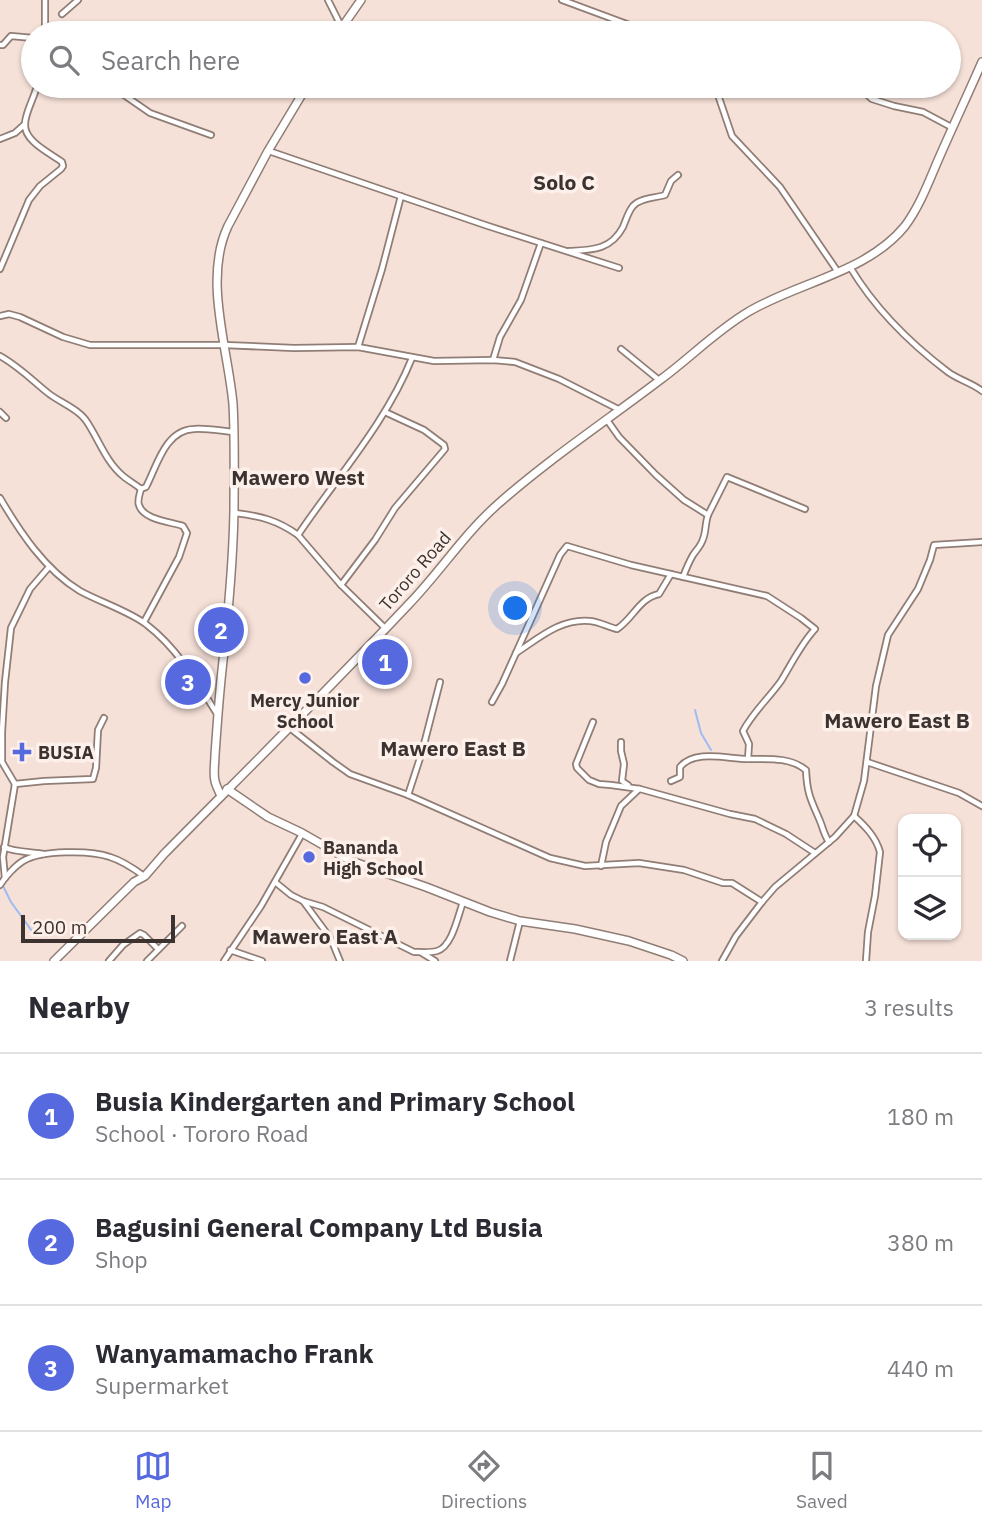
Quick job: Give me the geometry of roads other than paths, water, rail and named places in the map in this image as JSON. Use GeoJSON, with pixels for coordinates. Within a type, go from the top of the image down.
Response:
{"type":"FeatureCollection","features":[{"type":"Feature","properties":{"kind":"main road"},"geometry":{"type":"LineString","coordinates":[[346,21],[361,0]]}},
{"type":"Feature","properties":{"kind":"main road","name":"Tororo Road"},"geometry":{"type":"LineString","coordinates":[[54,961],[134,882],[145,876],[417,596],[464,538],[520,486],[660,381],[732,322],[792,289],[850,267],[878,250],[903,228],[913,213],[982,62]]}},
{"type":"Feature","properties":{"kind":"main road"},"geometry":{"type":"LineString","coordinates":[[221,796],[214,775],[217,714],[232,565],[234,432],[217,285],[219,250],[228,226],[268,150],[300,98]]}},
{"type":"Feature","properties":{"kind":"main road"},"geometry":{"type":"LineString","coordinates":[[228,789],[254,809],[351,861],[490,912],[520,921],[629,941],[683,961]]}},
{"type":"Feature","properties":{"kind":"street"},"geometry":{"type":"LineString","coordinates":[[45,0],[45,21]]}},
{"type":"Feature","properties":{"kind":"street"},"geometry":{"type":"LineString","coordinates":[[62,14],[78,0]]}},
{"type":"Feature","properties":{"kind":"street"},"geometry":{"type":"LineString","coordinates":[[328,0],[336,21]]}},
{"type":"Feature","properties":{"kind":"street"},"geometry":{"type":"LineString","coordinates":[[562,0],[618,21]]}},
{"type":"Feature","properties":{"kind":"street"},"geometry":{"type":"LineString","coordinates":[[0,45],[11,36],[21,37]]}},
{"type":"Feature","properties":{"kind":"street"},"geometry":{"type":"LineString","coordinates":[[0,139],[15,133],[24,124],[33,98]]}},
{"type":"Feature","properties":{"kind":"street"},"geometry":{"type":"LineString","coordinates":[[128,98],[150,113],[211,135]]}},
{"type":"Feature","properties":{"kind":"street"},"geometry":{"type":"LineString","coordinates":[[719,98],[732,136],[780,187],[838,272]]}},
{"type":"Feature","properties":{"kind":"street"},"geometry":{"type":"LineString","coordinates":[[871,98],[933,116],[953,128]]}},
{"type":"Feature","properties":{"kind":"street"},"geometry":{"type":"LineString","coordinates":[[24,124],[29,136]]}},
{"type":"Feature","properties":{"kind":"street"},"geometry":{"type":"LineString","coordinates":[[0,269],[29,200],[35,191],[63,166],[29,136],[15,133]]}},
{"type":"Feature","properties":{"kind":"street"},"geometry":{"type":"LineString","coordinates":[[268,150],[619,268]]}},
{"type":"Feature","properties":{"kind":"street"},"geometry":{"type":"LineString","coordinates":[[565,251],[597,249],[608,245],[622,230],[633,205],[665,195],[671,181],[678,175]]}},
{"type":"Feature","properties":{"kind":"street"},"geometry":{"type":"LineString","coordinates":[[358,347],[401,196]]}},
{"type":"Feature","properties":{"kind":"street"},"geometry":{"type":"LineString","coordinates":[[493,360],[500,337],[521,300],[541,243]]}},
{"type":"Feature","properties":{"kind":"street"},"geometry":{"type":"LineString","coordinates":[[850,267],[861,286],[902,331],[950,374],[982,391]]}},
{"type":"Feature","properties":{"kind":"street"},"geometry":{"type":"LineString","coordinates":[[0,316],[14,315],[63,337],[90,345],[358,347],[412,358],[493,360],[524,365],[621,410]]}},
{"type":"Feature","properties":{"kind":"street"},"geometry":{"type":"LineString","coordinates":[[621,349],[660,381]]}},
{"type":"Feature","properties":{"kind":"street"},"geometry":{"type":"LineString","coordinates":[[0,356],[86,420],[117,470],[141,489]]}},
{"type":"Feature","properties":{"kind":"street"},"geometry":{"type":"LineString","coordinates":[[298,535],[385,412],[412,358]]}},
{"type":"Feature","properties":{"kind":"street"},"geometry":{"type":"LineString","coordinates":[[0,412],[6,418]]}},
{"type":"Feature","properties":{"kind":"street"},"geometry":{"type":"LineString","coordinates":[[341,585],[395,508],[445,449],[444,445],[424,430],[385,412]]}},
{"type":"Feature","properties":{"kind":"street"},"geometry":{"type":"LineString","coordinates":[[607,420],[619,437],[656,475],[684,500],[708,515]]}},
{"type":"Feature","properties":{"kind":"street"},"geometry":{"type":"LineString","coordinates":[[141,489],[146,487],[160,454],[183,430],[234,432]]}},
{"type":"Feature","properties":{"kind":"street"},"geometry":{"type":"LineString","coordinates":[[683,577],[705,535],[708,515],[727,477],[805,509]]}},
{"type":"Feature","properties":{"kind":"street"},"geometry":{"type":"LineString","coordinates":[[141,489],[138,503],[140,508],[154,519],[183,526],[187,533],[144,622]]}},
{"type":"Feature","properties":{"kind":"street"},"geometry":{"type":"LineString","coordinates":[[0,498],[49,567],[60,577],[79,590],[144,622],[161,636],[194,677],[217,714]]}},
{"type":"Feature","properties":{"kind":"street"},"geometry":{"type":"LineString","coordinates":[[234,513],[262,517],[298,535],[341,585],[386,628]]}},
{"type":"Feature","properties":{"kind":"street"},"geometry":{"type":"LineString","coordinates":[[722,961],[732,943],[775,887],[829,842],[854,816],[861,797],[872,711],[888,635],[918,589],[934,545],[982,542]]}},
{"type":"Feature","properties":{"kind":"street"},"geometry":{"type":"LineString","coordinates":[[492,702],[560,555],[567,547],[631,565],[767,596],[815,629],[743,731],[749,744],[748,759]]}},
{"type":"Feature","properties":{"kind":"street"},"geometry":{"type":"LineString","coordinates":[[5,878],[4,847],[15,784],[2,762],[2,681],[13,622],[30,589],[49,567]]}},
{"type":"Feature","properties":{"kind":"street"},"geometry":{"type":"LineString","coordinates":[[515,653],[566,623],[591,621],[617,629],[634,614],[641,603],[650,596],[659,594],[671,574]]}},
{"type":"Feature","properties":{"kind":"street"},"geometry":{"type":"LineString","coordinates":[[408,795],[440,682]]}},
{"type":"Feature","properties":{"kind":"street"},"geometry":{"type":"LineString","coordinates":[[15,784],[44,780],[93,779],[98,730],[104,718]]}},
{"type":"Feature","properties":{"kind":"street"},"geometry":{"type":"LineString","coordinates":[[593,722],[576,764],[577,768],[589,780],[599,784],[640,789]]}},
{"type":"Feature","properties":{"kind":"street"},"geometry":{"type":"LineString","coordinates":[[290,727],[343,770],[408,795],[550,858],[585,866],[639,863],[684,870],[723,883],[732,883],[762,902]]}},
{"type":"Feature","properties":{"kind":"street"},"geometry":{"type":"LineString","coordinates":[[621,742],[624,764],[622,781],[640,789],[755,819],[786,834],[815,853]]}},
{"type":"Feature","properties":{"kind":"street"},"geometry":{"type":"LineString","coordinates":[[671,781],[680,777],[680,767],[687,759],[715,755],[733,759],[784,760],[801,766],[806,770],[812,805],[829,842]]}},
{"type":"Feature","properties":{"kind":"street"},"geometry":{"type":"LineString","coordinates":[[867,762],[959,793],[982,806]]}},
{"type":"Feature","properties":{"kind":"street"},"geometry":{"type":"LineString","coordinates":[[601,866],[606,842],[621,806],[640,789]]}},
{"type":"Feature","properties":{"kind":"street"},"geometry":{"type":"LineString","coordinates":[[854,816],[872,834],[880,848],[866,961]]}},
{"type":"Feature","properties":{"kind":"street"},"geometry":{"type":"LineString","coordinates":[[224,961],[243,935],[302,833]]}},
{"type":"Feature","properties":{"kind":"street"},"geometry":{"type":"LineString","coordinates":[[4,847],[10,851],[46,854]]}},
{"type":"Feature","properties":{"kind":"street"},"geometry":{"type":"LineString","coordinates":[[0,885],[23,861],[46,854],[67,852],[103,854],[127,864],[145,876]]}},
{"type":"Feature","properties":{"kind":"street"},"geometry":{"type":"LineString","coordinates":[[275,882],[291,895],[323,907],[414,952],[436,952],[447,946],[463,901]]}},
{"type":"Feature","properties":{"kind":"street"},"geometry":{"type":"LineString","coordinates":[[303,901],[331,939],[340,961]]}},
{"type":"Feature","properties":{"kind":"street"},"geometry":{"type":"LineString","coordinates":[[510,961],[520,921]]}},
{"type":"Feature","properties":{"kind":"street"},"geometry":{"type":"LineString","coordinates":[[147,961],[182,926]]}},
{"type":"Feature","properties":{"kind":"street"},"geometry":{"type":"LineString","coordinates":[[109,961],[123,945],[140,933],[158,949]]}},
{"type":"Feature","properties":{"kind":"street"},"geometry":{"type":"LineString","coordinates":[[230,950],[262,961]]}},
{"type":"Feature","properties":{"kind":"street"},"geometry":{"type":"LineString","coordinates":[[421,952],[435,961]]}},
{"type":"Feature","properties":{"kind":"waterway"},"geometry":{"type":"LineString","coordinates":[[695,710],[701,733],[711,750]]}},
{"type":"Feature","properties":{"kind":"waterway"},"geometry":{"type":"LineString","coordinates":[[3,886],[34,934]]}},
{"type":"Feature","properties":{"kind":"place","name":"Bagusini General Company Ltd Busia"},"geometry":{"type":"Point","coordinates":[221,630]}},
{"type":"Feature","properties":{"kind":"place","name":"Busia Kindergarten and Primary School"},"geometry":{"type":"Point","coordinates":[385,662]}},
{"type":"Feature","properties":{"kind":"place","name":"Mercy Junior School"},"geometry":{"type":"Point","coordinates":[305,678]}},
{"type":"Feature","properties":{"kind":"place","name":"Wanyamamacho Frank"},"geometry":{"type":"Point","coordinates":[188,682]}},
{"type":"Feature","properties":{"kind":"place","name":"BUSIA"},"geometry":{"type":"Point","coordinates":[22,752]}},
{"type":"Feature","properties":{"kind":"place","name":"Bananda High School"},"geometry":{"type":"Point","coordinates":[309,857]}},
{"type":"Feature","properties":{"kind":"district","name":"Solo C"},"geometry":{"type":"Point","coordinates":[564,182]}},
{"type":"Feature","properties":{"kind":"district","name":"Mawero West"},"geometry":{"type":"Point","coordinates":[298,477]}},
{"type":"Feature","properties":{"kind":"district","name":"Mawero East B"},"geometry":{"type":"Point","coordinates":[897,720]}},
{"type":"Feature","properties":{"kind":"district","name":"Mawero East B"},"geometry":{"type":"Point","coordinates":[453,748]}},
{"type":"Feature","properties":{"kind":"district","name":"Mawero East A"},"geometry":{"type":"Point","coordinates":[325,936]}}]}
